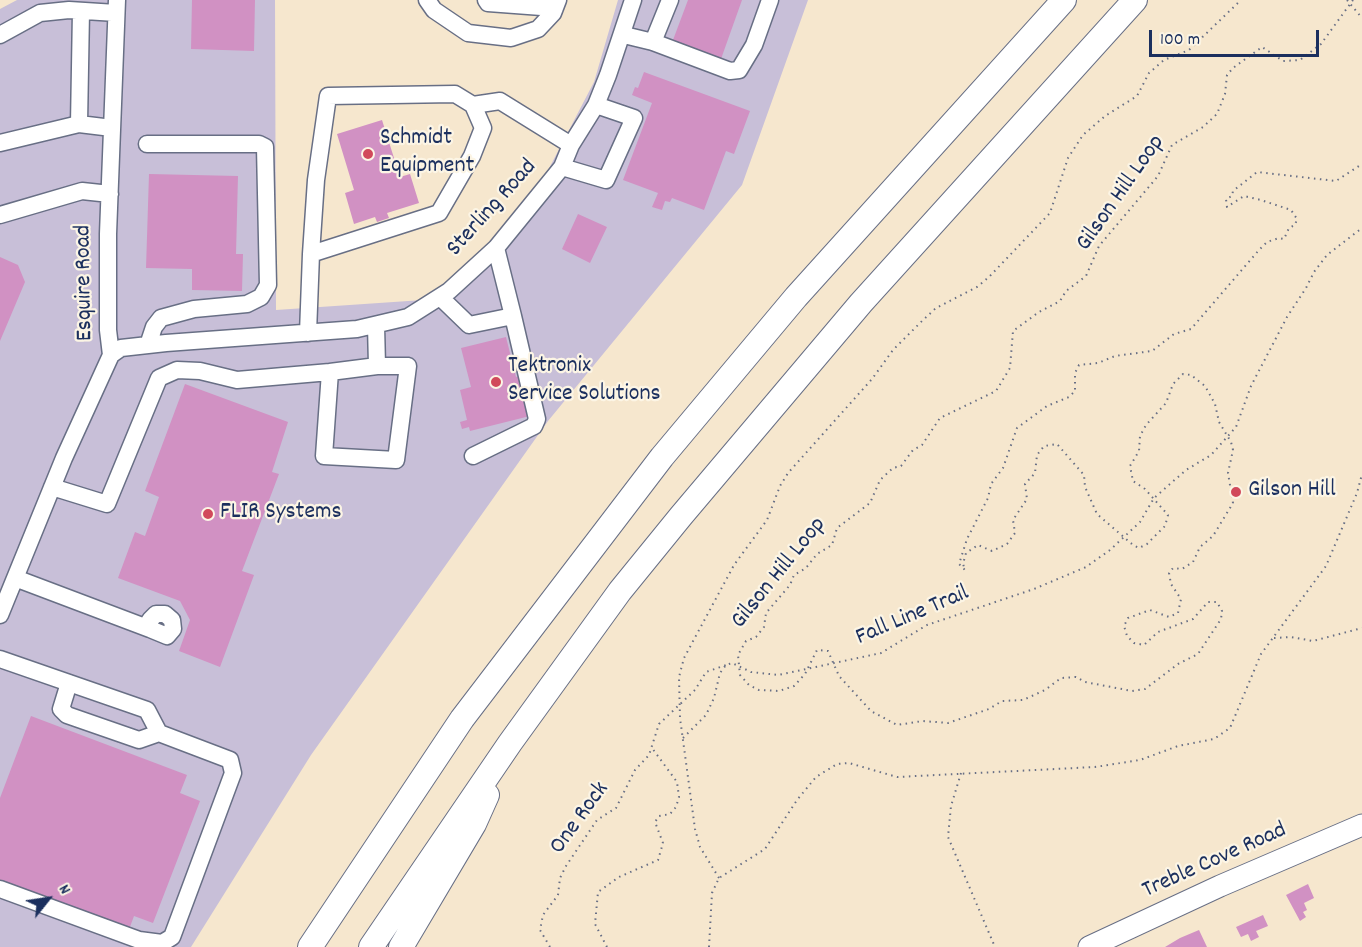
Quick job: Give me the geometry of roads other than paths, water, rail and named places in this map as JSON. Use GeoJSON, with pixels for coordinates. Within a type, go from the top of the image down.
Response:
{"type":"FeatureCollection","features":[{"type":"Feature","properties":{"kind":"highway"},"geometry":{"type":"LineString","coordinates":[[310,947],[462,719],[662,457],[796,297],[1064,0]]}},
{"type":"Feature","properties":{"kind":"highway"},"geometry":{"type":"LineString","coordinates":[[370,947],[510,742],[620,591],[760,419],[861,303],[1135,0]]}},
{"type":"Feature","properties":{"kind":"highway"},"geometry":{"type":"LineString","coordinates":[[401,947],[474,824],[510,742]]}},
{"type":"Feature","properties":{"kind":"main road","name":"Treble Cove Road"},"geometry":{"type":"LineString","coordinates":[[1089,947],[1220,886],[1362,825]]}},
{"type":"Feature","properties":{"kind":"street"},"geometry":{"type":"LineString","coordinates":[[426,0],[434,10],[454,26],[468,33],[491,37],[527,34],[545,23],[556,4],[488,3],[486,0]]}},
{"type":"Feature","properties":{"kind":"street","name":"Sterling Road"},"geometry":{"type":"LineString","coordinates":[[111,355],[121,348],[308,333],[376,325],[408,317],[440,297],[496,248],[562,167],[571,145],[596,105],[624,35],[633,0]]}},
{"type":"Feature","properties":{"kind":"street"},"geometry":{"type":"LineString","coordinates":[[653,42],[670,0]]}},
{"type":"Feature","properties":{"kind":"street"},"geometry":{"type":"LineString","coordinates":[[624,35],[653,42],[730,71],[739,70],[754,45],[770,0]]}},
{"type":"Feature","properties":{"kind":"street"},"geometry":{"type":"LineString","coordinates":[[0,35],[40,13],[117,7]]}},
{"type":"Feature","properties":{"kind":"street","name":"Esquire Road"},"geometry":{"type":"LineString","coordinates":[[0,615],[52,487],[111,355],[108,330],[110,194],[117,7]]}},
{"type":"Feature","properties":{"kind":"street"},"geometry":{"type":"LineString","coordinates":[[79,124],[81,10]]}},
{"type":"Feature","properties":{"kind":"street"},"geometry":{"type":"LineString","coordinates":[[308,333],[311,254],[316,180],[328,96],[455,93],[473,105],[483,128],[472,156],[439,213],[311,254]]}},
{"type":"Feature","properties":{"kind":"street"},"geometry":{"type":"LineString","coordinates":[[473,105],[500,101],[571,145]]}},
{"type":"Feature","properties":{"kind":"street"},"geometry":{"type":"LineString","coordinates":[[562,167],[606,180],[634,118],[596,105]]}},
{"type":"Feature","properties":{"kind":"street"},"geometry":{"type":"LineString","coordinates":[[0,143],[79,124],[112,128]]}},
{"type":"Feature","properties":{"kind":"street"},"geometry":{"type":"LineString","coordinates":[[147,144],[259,144],[265,147],[268,285],[261,297],[248,304],[194,309],[161,318],[154,327],[148,345]]}},
{"type":"Feature","properties":{"kind":"street"},"geometry":{"type":"LineString","coordinates":[[0,215],[82,191],[110,194]]}},
{"type":"Feature","properties":{"kind":"street"},"geometry":{"type":"LineString","coordinates":[[473,456],[534,426],[537,419],[496,248]]}},
{"type":"Feature","properties":{"kind":"street"},"geometry":{"type":"LineString","coordinates":[[440,297],[469,325],[513,316]]}},
{"type":"Feature","properties":{"kind":"street"},"geometry":{"type":"LineString","coordinates":[[376,325],[377,366]]}},
{"type":"Feature","properties":{"kind":"street"},"geometry":{"type":"LineString","coordinates":[[52,487],[106,504],[159,378],[177,370],[200,371],[237,380],[377,366],[408,366],[396,460],[324,456],[330,372]]}},
{"type":"Feature","properties":{"kind":"street"},"geometry":{"type":"LineString","coordinates":[[15,579],[150,630]]}},
{"type":"Feature","properties":{"kind":"street"},"geometry":{"type":"LineString","coordinates":[[0,659],[147,710],[159,733]]}},
{"type":"Feature","properties":{"kind":"street"},"geometry":{"type":"LineString","coordinates":[[0,889],[139,940],[162,943],[172,937],[233,773],[230,760],[159,733],[139,740],[67,715],[61,709],[69,683]]}},
{"type":"Feature","properties":{"kind":"place","name":"Schmidt Equipment"},"geometry":{"type":"Point","coordinates":[368,154]}},
{"type":"Feature","properties":{"kind":"place","name":"Tektronix Service Solutions"},"geometry":{"type":"Point","coordinates":[496,382]}},
{"type":"Feature","properties":{"kind":"place","name":"Gilson Hill"},"geometry":{"type":"Point","coordinates":[1236,492]}},
{"type":"Feature","properties":{"kind":"place","name":"FLIR Systems"},"geometry":{"type":"Point","coordinates":[208,514]}}]}
